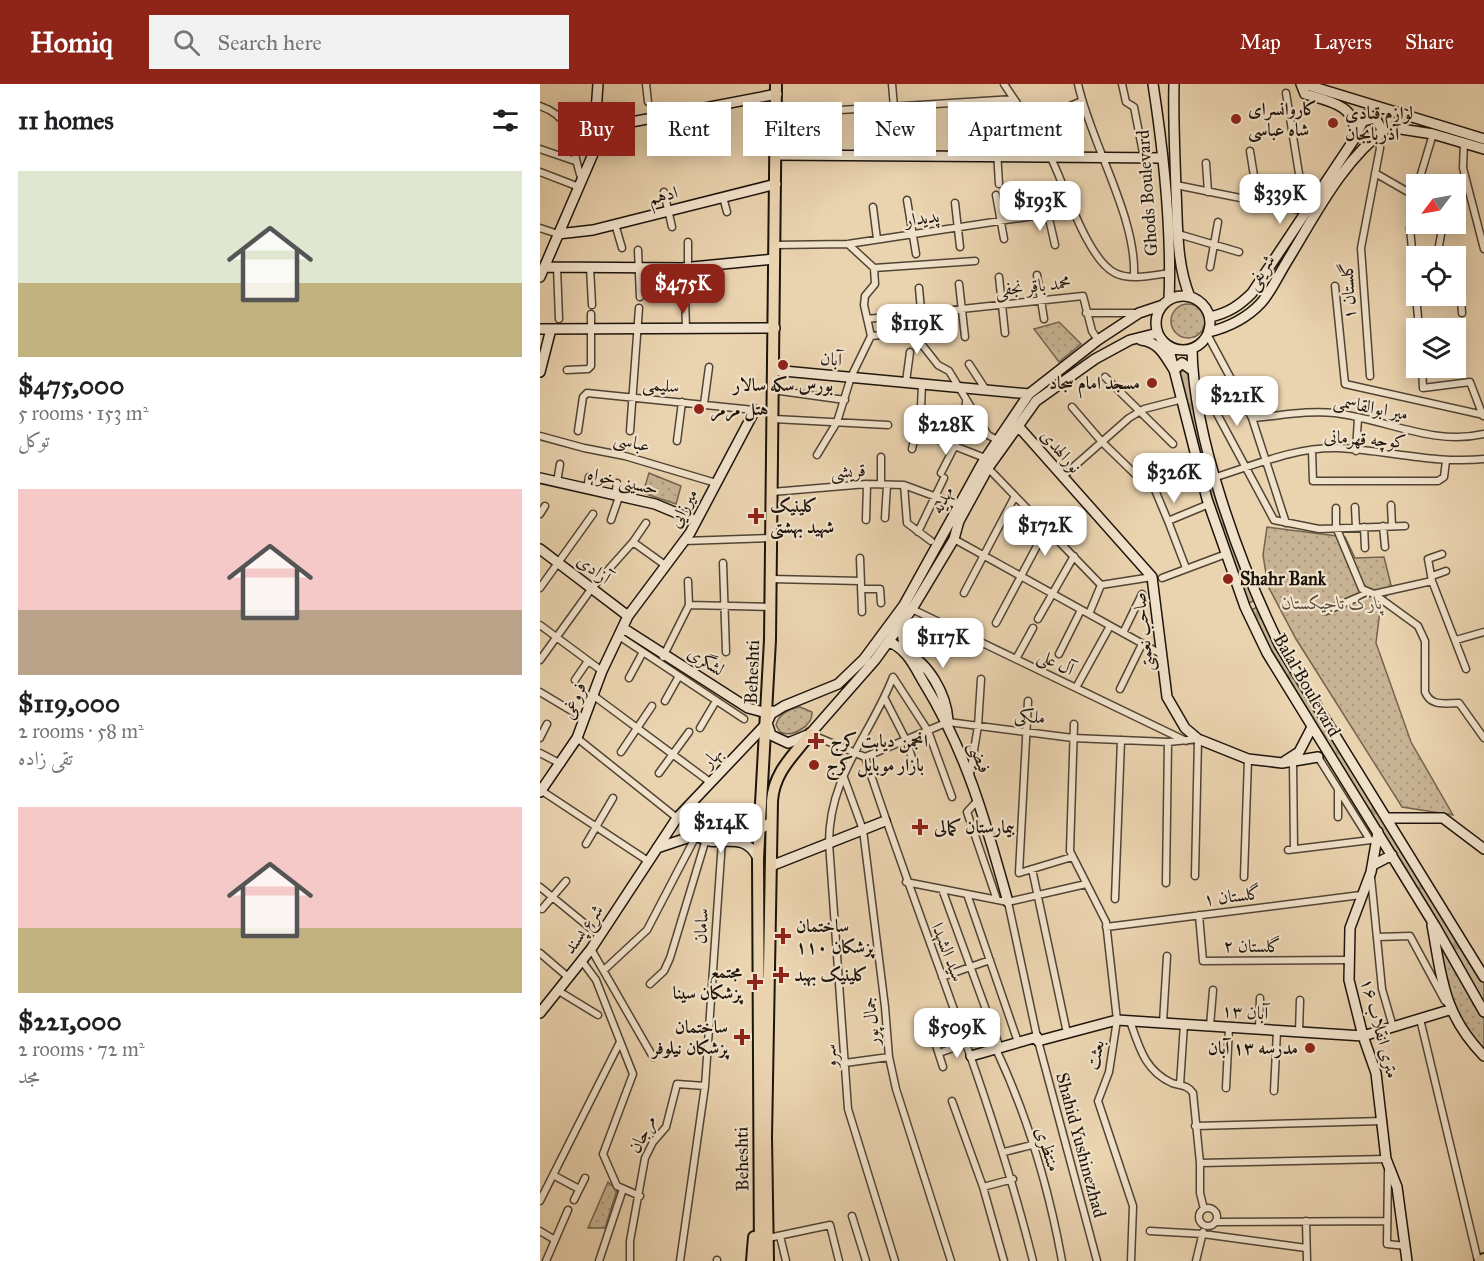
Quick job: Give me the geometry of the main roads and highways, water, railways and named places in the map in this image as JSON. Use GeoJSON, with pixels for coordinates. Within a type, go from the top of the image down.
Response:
{"type":"FeatureCollection","features":[{"type":"Feature","properties":{"kind":"main road"},"geometry":{"type":"LineString","coordinates":[[597,102],[598,84]]}},
{"type":"Feature","properties":{"kind":"main road","name":"Ghods Boulevard"},"geometry":{"type":"LineString","coordinates":[[1153,84],[1163,158],[1170,273],[1166,302]]}},
{"type":"Feature","properties":{"kind":"main road"},"geometry":{"type":"LineString","coordinates":[[1174,84],[1172,110],[1182,278],[1190,297],[1203,304],[1210,317],[1208,334],[1201,344],[1184,351],[1168,346],[1158,333],[1156,318],[1166,302],[1190,297]]}},
{"type":"Feature","properties":{"kind":"main road"},"geometry":{"type":"LineString","coordinates":[[1353,141],[1355,129],[1348,112],[1341,105],[1305,94],[1303,84],[1484,139]]}},
{"type":"Feature","properties":{"kind":"main road"},"geometry":{"type":"LineString","coordinates":[[635,120],[776,89]]}},
{"type":"Feature","properties":{"kind":"main road"},"geometry":{"type":"LineString","coordinates":[[1364,120],[1371,111],[1382,108]]}},
{"type":"Feature","properties":{"kind":"main road"},"geometry":{"type":"LineString","coordinates":[[1383,130],[1384,117],[1393,111]]}},
{"type":"Feature","properties":{"kind":"main road"},"geometry":{"type":"LineString","coordinates":[[1364,120],[1375,118],[1383,130]]}},
{"type":"Feature","properties":{"kind":"main road","name":"شریفی"},"geometry":{"type":"LineString","coordinates":[[1210,317],[1239,306],[1252,293],[1353,141],[1364,120]]}},
{"type":"Feature","properties":{"kind":"main road"},"geometry":{"type":"LineString","coordinates":[[1383,130],[1433,134],[1484,149]]}},
{"type":"Feature","properties":{"kind":"main road","name":"شریفی"},"geometry":{"type":"LineString","coordinates":[[1208,334],[1241,319],[1261,302],[1332,189],[1366,143],[1383,130]]}},
{"type":"Feature","properties":{"kind":"main road"},"geometry":{"type":"LineString","coordinates":[[842,155],[1163,158]]}},
{"type":"Feature","properties":{"kind":"main road"},"geometry":{"type":"LineString","coordinates":[[540,277],[592,156]]}},
{"type":"Feature","properties":{"kind":"main road","name":"Beheshti"},"geometry":{"type":"LineString","coordinates":[[768,1261],[763,1180],[758,858],[770,715],[777,156]]}},
{"type":"Feature","properties":{"kind":"main road","name":"ادهم"},"geometry":{"type":"LineString","coordinates":[[558,234],[615,224],[776,184]]}},
{"type":"Feature","properties":{"kind":"main road"},"geometry":{"type":"LineString","coordinates":[[545,267],[687,267],[774,259]]}},
{"type":"Feature","properties":{"kind":"main road"},"geometry":{"type":"LineString","coordinates":[[1149,308],[1165,293],[1170,273]]}},
{"type":"Feature","properties":{"kind":"main road","name":"مهدیه"},"geometry":{"type":"LineString","coordinates":[[810,734],[889,642],[912,609],[954,539],[959,521],[997,441],[1029,394],[1098,340],[1139,313],[1166,302]]}},
{"type":"Feature","properties":{"kind":"main road"},"geometry":{"type":"LineString","coordinates":[[1123,324],[1130,324],[1134,329],[1133,340],[1153,342],[1163,352],[1174,370],[1185,363],[1192,370]]}},
{"type":"Feature","properties":{"kind":"main road"},"geometry":{"type":"LineString","coordinates":[[540,329],[775,328]]}},
{"type":"Feature","properties":{"kind":"main road"},"geometry":{"type":"LineString","coordinates":[[540,372],[551,329]]}},
{"type":"Feature","properties":{"kind":"main road","name":"مهدیه"},"geometry":{"type":"LineString","coordinates":[[770,715],[835,686],[864,659],[904,605],[958,505],[986,463],[1036,401],[1095,359],[1133,340],[1158,333]]}},
{"type":"Feature","properties":{"kind":"main road","name":"Balal Boulevard"},"geometry":{"type":"LineString","coordinates":[[1168,346],[1179,400],[1209,504],[1245,607],[1267,652],[1375,837],[1392,855],[1484,1012]]}},
{"type":"Feature","properties":{"kind":"main road","name":"Balal Boulevard"},"geometry":{"type":"LineString","coordinates":[[1192,349],[1192,370],[1216,477],[1259,602],[1280,646],[1484,977]]}},
{"type":"Feature","properties":{"kind":"main road","name":"آبان"},"geometry":{"type":"LineString","coordinates":[[773,370],[1029,394]]}},
{"type":"Feature","properties":{"kind":"main road","name":"میرزایی"},"geometry":{"type":"LineString","coordinates":[[628,616],[684,541],[755,410]]}},
{"type":"Feature","properties":{"kind":"main road","name":"نورالهدی"},"geometry":{"type":"LineString","coordinates":[[1018,426],[1062,477],[1157,577]]}},
{"type":"Feature","properties":{"kind":"main road","name":"حسینی خواه"},"geometry":{"type":"LineString","coordinates":[[540,478],[655,504],[696,521]]}},
{"type":"Feature","properties":{"kind":"main road","name":"آزادی"},"geometry":{"type":"LineString","coordinates":[[540,549],[628,616]]}},
{"type":"Feature","properties":{"kind":"main road","name":"صاحب نعمتی"},"geometry":{"type":"LineString","coordinates":[[1157,577],[1161,654],[1167,697],[1185,728],[1201,740],[1248,759],[1282,763]]}},
{"type":"Feature","properties":{"kind":"main road","name":"فروغی"},"geometry":{"type":"LineString","coordinates":[[541,792],[577,738],[602,671],[628,616]]}},
{"type":"Feature","properties":{"kind":"main road"},"geometry":{"type":"LineString","coordinates":[[901,625],[905,652]]}},
{"type":"Feature","properties":{"kind":"main road","name":"لشگری"},"geometry":{"type":"LineString","coordinates":[[621,632],[662,659],[748,708],[770,715]]}},
{"type":"Feature","properties":{"kind":"main road"},"geometry":{"type":"LineString","coordinates":[[889,642],[905,652]]}},
{"type":"Feature","properties":{"kind":"main road","name":"فیضی"},"geometry":{"type":"LineString","coordinates":[[905,652],[919,661],[933,678],[945,703],[948,722],[978,800],[1008,902]]}},
{"type":"Feature","properties":{"kind":"main road"},"geometry":{"type":"LineString","coordinates":[[770,715],[771,735],[782,742],[796,741],[810,734]]}},
{"type":"Feature","properties":{"kind":"main road","name":"بهار"},"geometry":{"type":"LineString","coordinates":[[657,848],[679,817],[770,715]]}},
{"type":"Feature","properties":{"kind":"main road"},"geometry":{"type":"LineString","coordinates":[[1282,763],[1299,752],[1312,727]]}},
{"type":"Feature","properties":{"kind":"main road","name":"Beheshti"},"geometry":{"type":"LineString","coordinates":[[760,1261],[766,1137],[773,788],[776,777],[810,734]]}},
{"type":"Feature","properties":{"kind":"main road"},"geometry":{"type":"LineString","coordinates":[[1331,759],[1336,750],[1344,750]]}},
{"type":"Feature","properties":{"kind":"main road"},"geometry":{"type":"LineString","coordinates":[[1282,763],[1318,757]]}},
{"type":"Feature","properties":{"kind":"main road"},"geometry":{"type":"LineString","coordinates":[[679,817],[696,835],[706,839],[742,841],[751,846],[758,858]]}},
{"type":"Feature","properties":{"kind":"main road"},"geometry":{"type":"LineString","coordinates":[[1387,818],[1443,818],[1484,849]]}},
{"type":"Feature","properties":{"kind":"main road"},"geometry":{"type":"LineString","coordinates":[[771,866],[885,821]]}},
{"type":"Feature","properties":{"kind":"main road"},"geometry":{"type":"LineString","coordinates":[[742,841],[771,822]]}},
{"type":"Feature","properties":{"kind":"main road"},"geometry":{"type":"LineString","coordinates":[[657,848],[696,835]]}},
{"type":"Feature","properties":{"kind":"main road","name":"۱۶ متری انقلاب"},"geometry":{"type":"LineString","coordinates":[[1375,837],[1372,869],[1350,928],[1348,960],[1350,992],[1376,1073],[1388,1161],[1397,1187],[1407,1261]]}},
{"type":"Feature","properties":{"kind":"main road","name":"شرع پسند"},"geometry":{"type":"LineString","coordinates":[[540,1013],[591,949],[657,848]]}},
{"type":"Feature","properties":{"kind":"main road"},"geometry":{"type":"LineString","coordinates":[[1372,869],[1392,855]]}},
{"type":"Feature","properties":{"kind":"main road"},"geometry":{"type":"LineString","coordinates":[[1431,920],[1438,969],[1449,1010],[1483,1056]]}},
{"type":"Feature","properties":{"kind":"main road","name":"۱۳ آبان"},"geometry":{"type":"LineString","coordinates":[[971,1056],[1018,1042],[1067,1033],[1117,1020],[1363,1036],[1449,1010]]}},
{"type":"Feature","properties":{"kind":"main road"},"geometry":{"type":"LineString","coordinates":[[763,1180],[777,1237],[774,1261]]}},
{"type":"Feature","properties":{"kind":"main road"},"geometry":{"type":"LineString","coordinates":[[752,1261],[763,1180]]}},
{"type":"Feature","properties":{"kind":"place","name":"کاروانسرای شاه عباسی"},"geometry":{"type":"Point","coordinates":[1236,119]}},
{"type":"Feature","properties":{"kind":"place","name":"لوازم قنادی آذربایجان"},"geometry":{"type":"Point","coordinates":[1333,123]}},
{"type":"Feature","properties":{"kind":"place","name":"بورس سکه سالار"},"geometry":{"type":"Point","coordinates":[783,365]}},
{"type":"Feature","properties":{"kind":"place","name":"مسجد امام سجاد"},"geometry":{"type":"Point","coordinates":[1152,383]}},
{"type":"Feature","properties":{"kind":"place","name":"هتل مرمر"},"geometry":{"type":"Point","coordinates":[699,409]}},
{"type":"Feature","properties":{"kind":"place","name":"کلینیک شهید بهشتی"},"geometry":{"type":"Point","coordinates":[756,516]}},
{"type":"Feature","properties":{"kind":"place","name":"Shahr Bank"},"geometry":{"type":"Point","coordinates":[1228,579]}},
{"type":"Feature","properties":{"kind":"place","name":"انجمن دیابت کرج"},"geometry":{"type":"Point","coordinates":[816,741]}},
{"type":"Feature","properties":{"kind":"place","name":"بازار موبایل کرج"},"geometry":{"type":"Point","coordinates":[814,765]}},
{"type":"Feature","properties":{"kind":"place","name":"بیمارستان کمالی"},"geometry":{"type":"Point","coordinates":[920,827]}},
{"type":"Feature","properties":{"kind":"place","name":"ساختمان پزشکان ۱۱۰"},"geometry":{"type":"Point","coordinates":[783,936]}},
{"type":"Feature","properties":{"kind":"place","name":"کلینیک بهبد"},"geometry":{"type":"Point","coordinates":[781,975]}},
{"type":"Feature","properties":{"kind":"place","name":"مجتمع پزشکان سینا"},"geometry":{"type":"Point","coordinates":[755,982]}},
{"type":"Feature","properties":{"kind":"place","name":"ساختمان پزشکان نیلوفر"},"geometry":{"type":"Point","coordinates":[742,1037]}},
{"type":"Feature","properties":{"kind":"place","name":"مدرسه ۱۳ آبان"},"geometry":{"type":"Point","coordinates":[1310,1048]}},
{"type":"Feature","properties":{"kind":"park label","name":"پارک تاجیکستان"},"geometry":{"type":"Point","coordinates":[1332,603]}}]}
